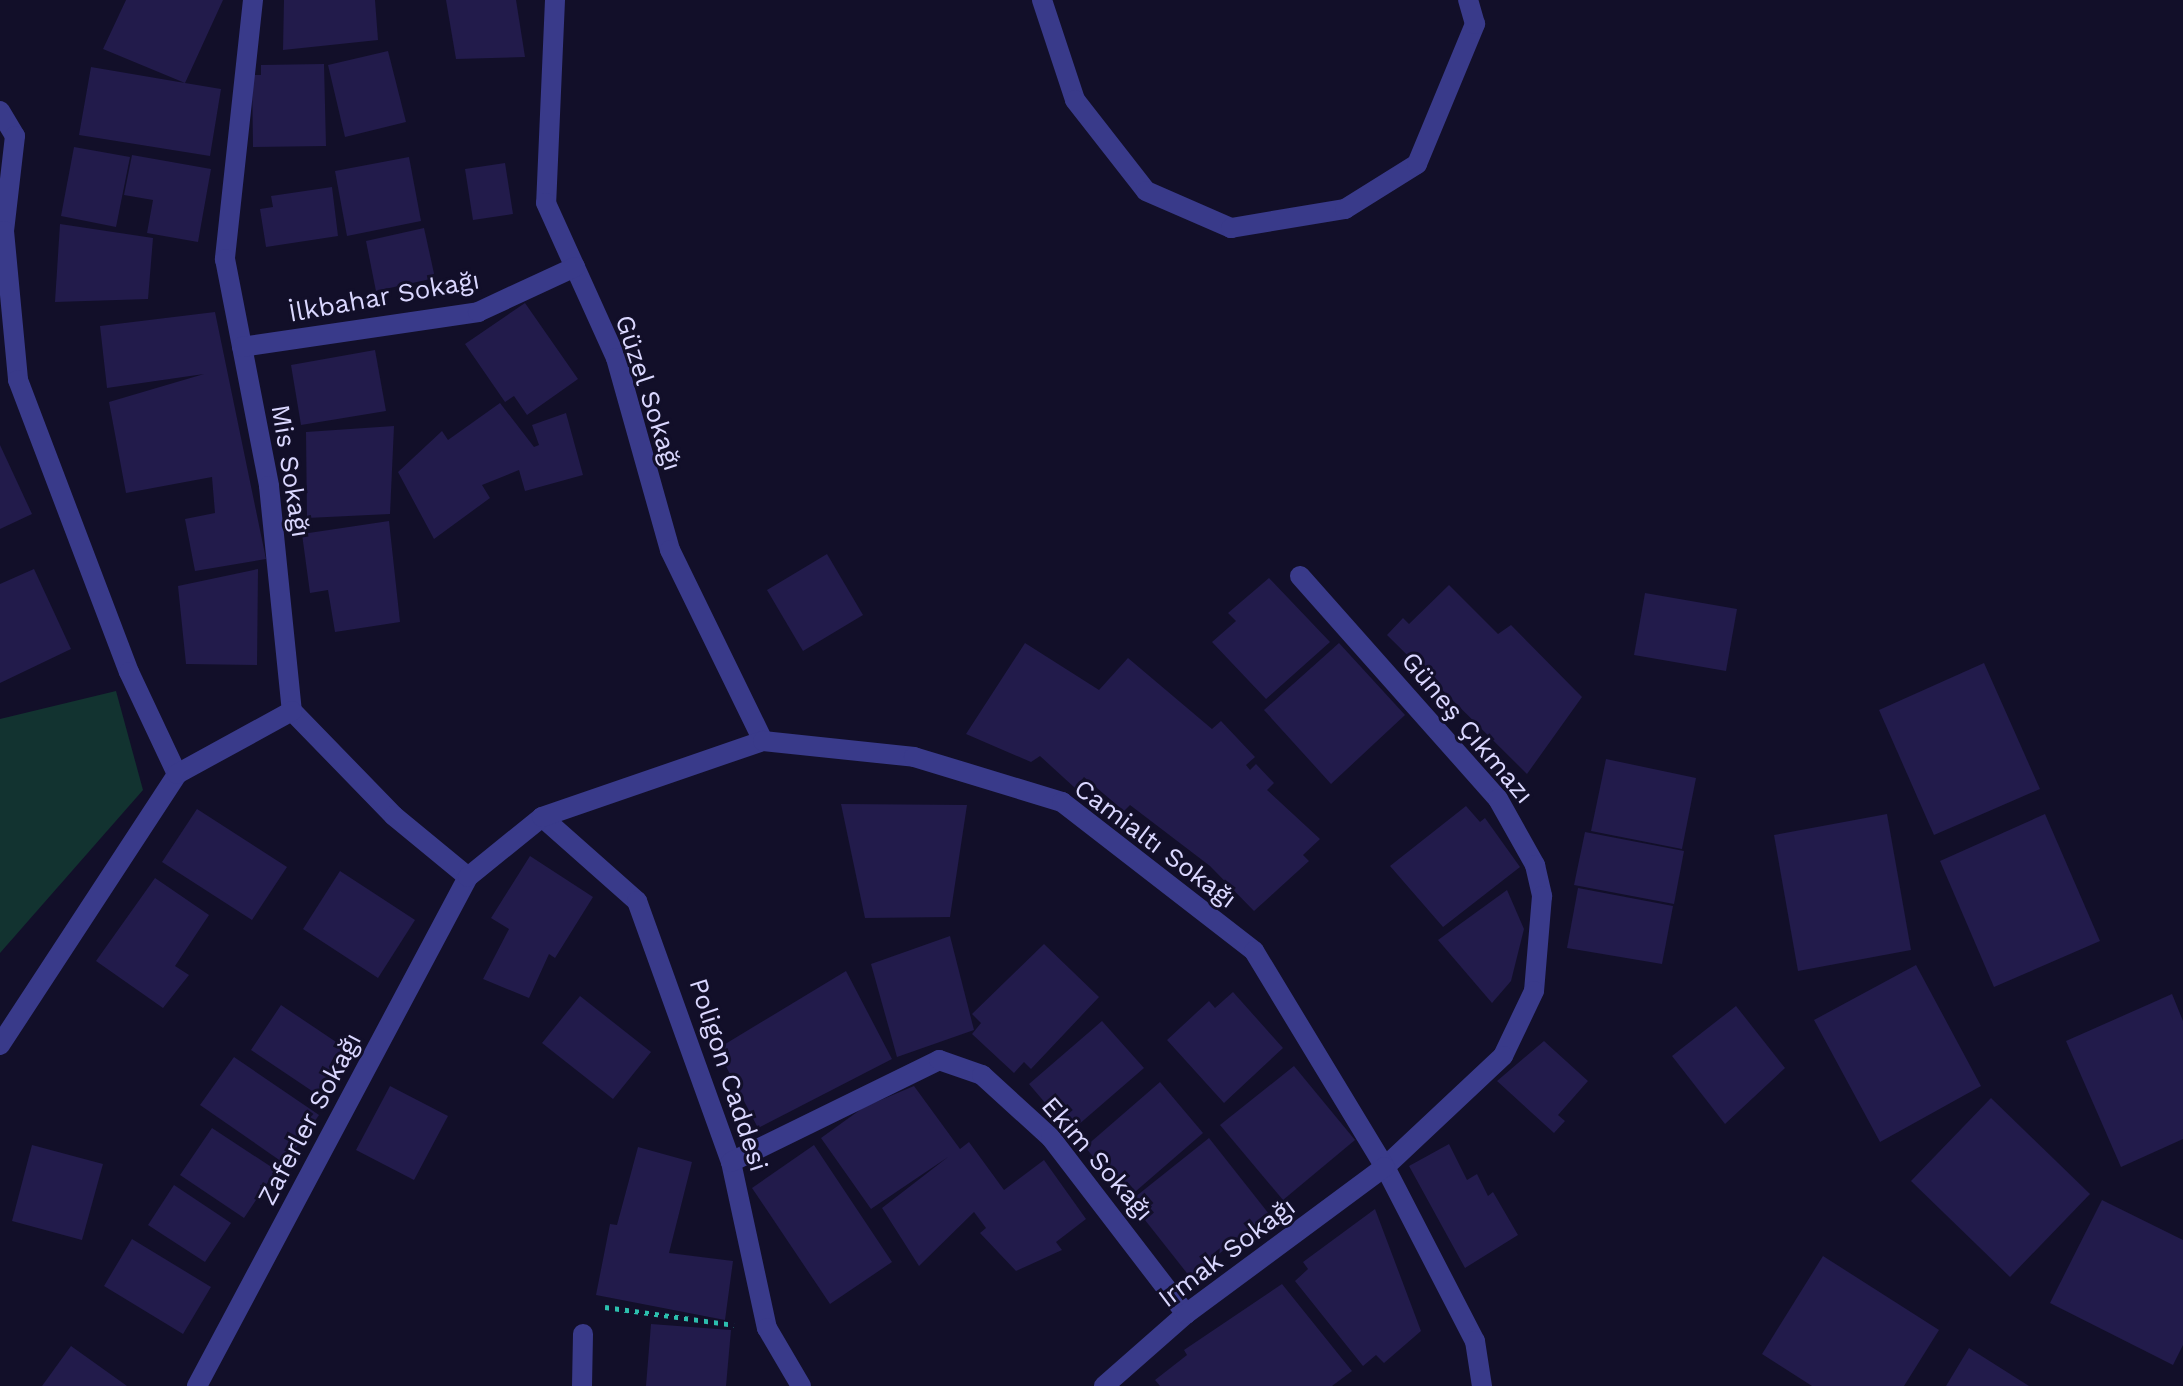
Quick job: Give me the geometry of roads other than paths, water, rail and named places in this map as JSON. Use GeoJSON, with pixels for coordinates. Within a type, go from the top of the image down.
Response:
{"type":"FeatureCollection","features":[{"type":"Feature","properties":{"kind":"street","name":"Mis Sokağı"},"geometry":{"type":"LineString","coordinates":[[253,0],[225,259],[269,486],[292,711]]}},
{"type":"Feature","properties":{"kind":"street","name":"Güzel Sokağı"},"geometry":{"type":"LineString","coordinates":[[555,0],[546,203],[616,358],[670,550],[763,741]]}},
{"type":"Feature","properties":{"kind":"street"},"geometry":{"type":"LineString","coordinates":[[1042,0],[1075,100],[1146,191],[1231,228],[1345,209],[1417,164],[1475,24],[1468,0]]}},
{"type":"Feature","properties":{"kind":"street"},"geometry":{"type":"LineString","coordinates":[[0,111],[15,136],[4,231],[9,381],[129,672],[177,774]]}},
{"type":"Feature","properties":{"kind":"street","name":"İlkbahar Sokağı"},"geometry":{"type":"LineString","coordinates":[[242,347],[478,312],[575,267]]}},
{"type":"Feature","properties":{"kind":"street","name":"Güneş Çıkmazı"},"geometry":{"type":"LineString","coordinates":[[1300,576],[1498,799],[1529,851],[1542,896],[1534,991],[1503,1056],[1385,1167]]}},
{"type":"Feature","properties":{"kind":"street"},"geometry":{"type":"LineString","coordinates":[[0,1045],[177,774],[292,711],[394,816],[468,877]]}},
{"type":"Feature","properties":{"kind":"street","name":"Camialtı Sokağı"},"geometry":{"type":"LineString","coordinates":[[468,877],[542,817],[763,741],[914,757],[1062,802],[1254,951],[1385,1167],[1475,1341],[1482,1386]]}},
{"type":"Feature","properties":{"kind":"street","name":"Poligon Caddesi"},"geometry":{"type":"LineString","coordinates":[[542,817],[637,901],[731,1162],[767,1328],[801,1386]]}},
{"type":"Feature","properties":{"kind":"street","name":"Zaferler Sokağı"},"geometry":{"type":"LineString","coordinates":[[197,1386],[468,877]]}},
{"type":"Feature","properties":{"kind":"street","name":"Ekim Sokağı"},"geometry":{"type":"LineString","coordinates":[[731,1162],[939,1060],[982,1075],[1051,1138],[1186,1314]]}},
{"type":"Feature","properties":{"kind":"street","name":"Irmak Sokağı"},"geometry":{"type":"LineString","coordinates":[[1104,1386],[1186,1314],[1385,1167]]}},
{"type":"Feature","properties":{"kind":"street"},"geometry":{"type":"LineString","coordinates":[[582,1386],[583,1334]]}}]}
